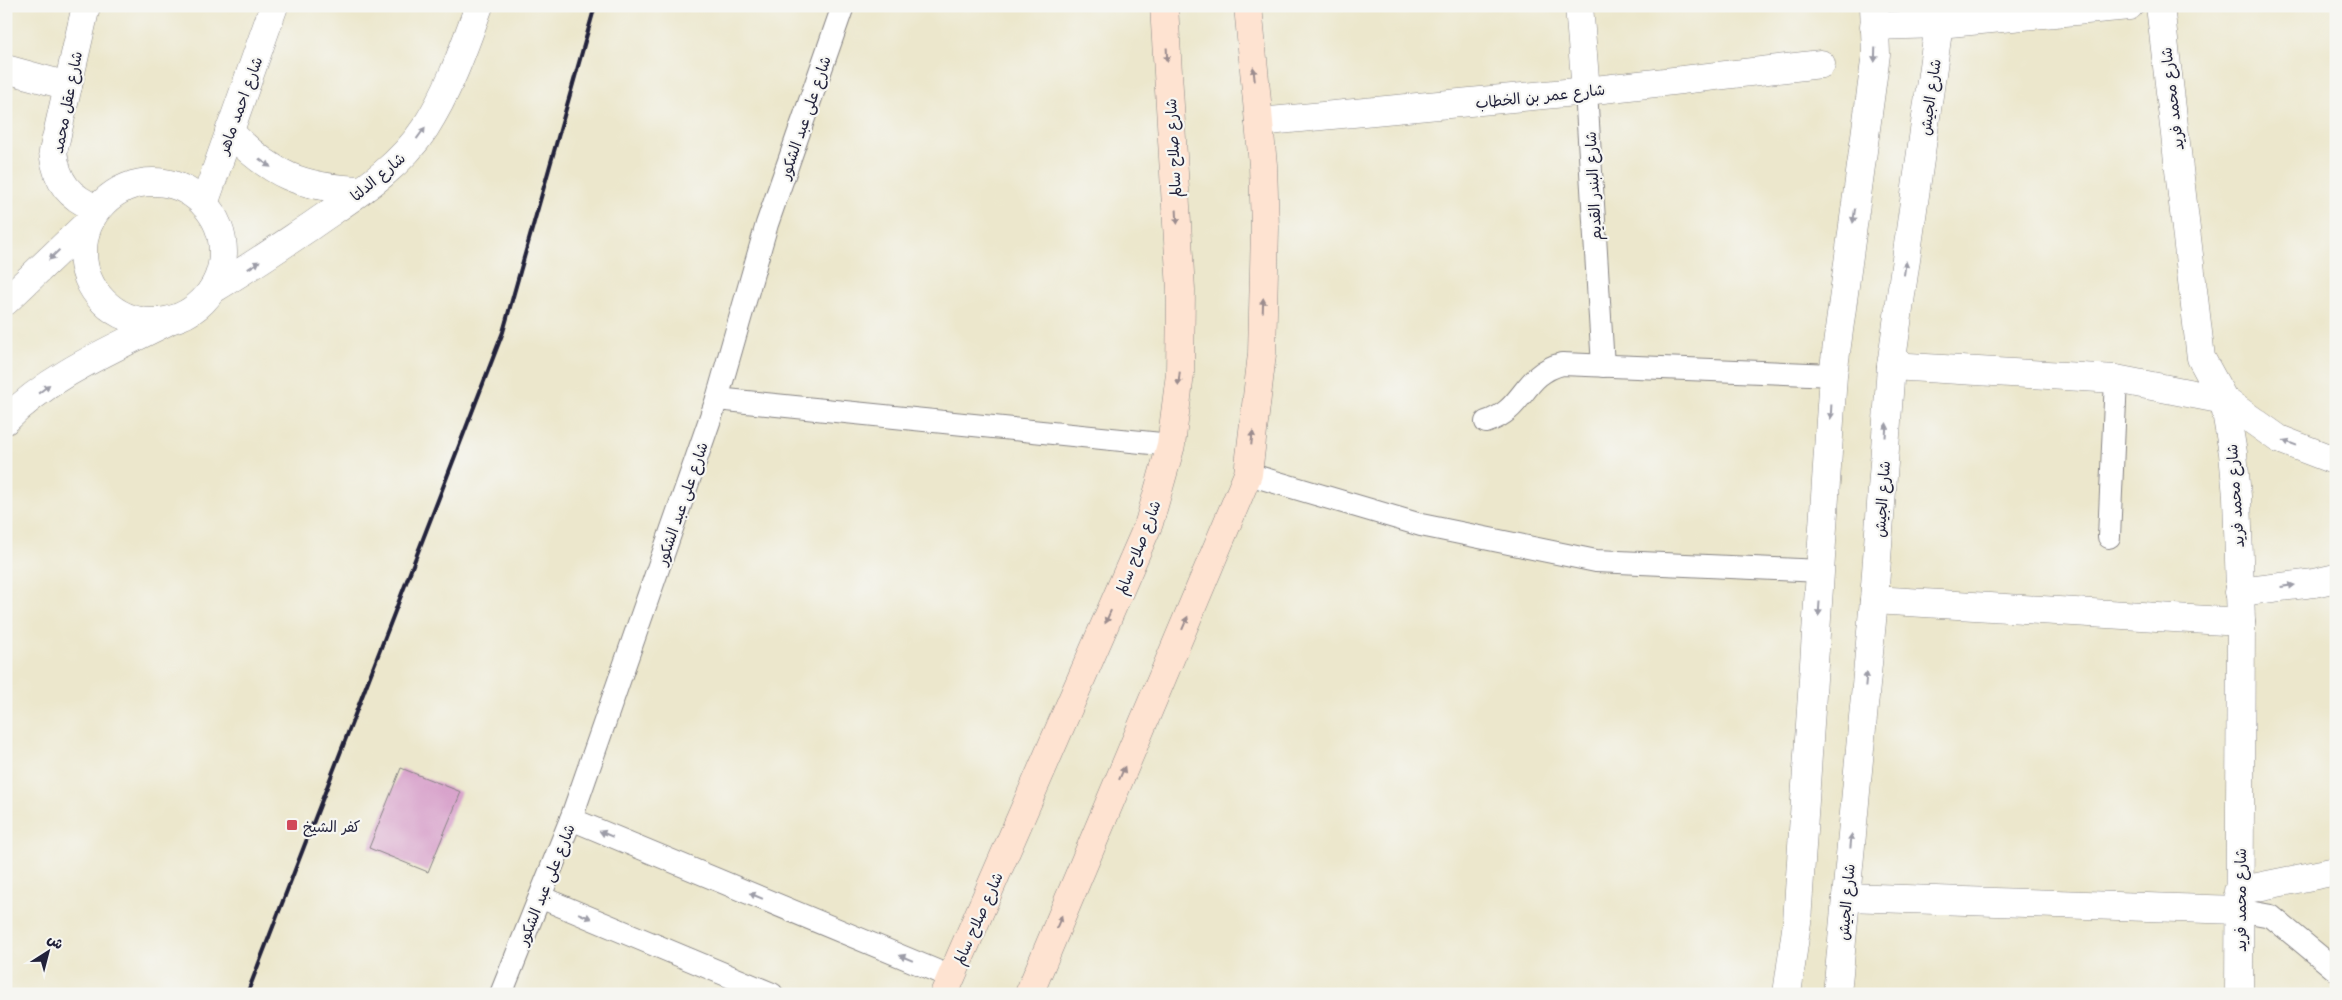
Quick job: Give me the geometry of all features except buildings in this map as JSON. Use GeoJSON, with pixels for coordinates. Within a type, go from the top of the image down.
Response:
{"type":"FeatureCollection","features":[{"type":"Feature","properties":{"kind":"main road","name":"شارع صلاح سالم"},"geometry":{"type":"LineString","coordinates":[[947,986],[1149,523],[1171,445],[1180,374],[1181,290],[1164,6]]}},
{"type":"Feature","properties":{"kind":"main road"},"geometry":{"type":"LineString","coordinates":[[1029,994],[1248,474],[1262,354],[1264,228],[1259,122],[1248,6]]}},
{"type":"Feature","properties":{"kind":"street","name":"شارع عقل محمد"},"geometry":{"type":"LineString","coordinates":[[86,6],[53,152],[56,168],[63,183],[72,195],[93,215]]}},
{"type":"Feature","properties":{"kind":"street","name":"شارع احمد ماهر"},"geometry":{"type":"LineString","coordinates":[[204,204],[274,6]]}},
{"type":"Feature","properties":{"kind":"street","name":"شارع الدلتا"},"geometry":{"type":"LineString","coordinates":[[212,290],[239,274],[362,190],[392,167],[425,128],[438,105],[480,6]]}},
{"type":"Feature","properties":{"kind":"street","name":"شارع البندر القديم"},"geometry":{"type":"LineString","coordinates":[[1579,6],[1586,91]]}},
{"type":"Feature","properties":{"kind":"street"},"geometry":{"type":"LineString","coordinates":[[1787,994],[1797,922],[1833,375],[1876,54],[1874,16],[1940,15],[2129,6]]}},
{"type":"Feature","properties":{"kind":"street","name":"شارع محمد فريد"},"geometry":{"type":"LineString","coordinates":[[2160,6],[2201,358],[2224,400],[2233,453],[2237,496],[2240,622],[2239,994]]}},
{"type":"Feature","properties":{"kind":"street","name":"شارع الجيش"},"geometry":{"type":"LineString","coordinates":[[1837,994],[1874,600],[1890,366],[1940,15]]}},
{"type":"Feature","properties":{"kind":"street","name":"شارع عمر بن الخطاب"},"geometry":{"type":"LineString","coordinates":[[1259,122],[1586,91],[1821,64]]}},
{"type":"Feature","properties":{"kind":"street"},"geometry":{"type":"LineString","coordinates":[[6,68],[68,86]]}},
{"type":"Feature","properties":{"kind":"street"},"geometry":{"type":"LineString","coordinates":[[229,131],[250,153],[275,170],[302,183],[332,189],[362,190]]}},
{"type":"Feature","properties":{"kind":"street"},"geometry":{"type":"LineString","coordinates":[[6,301],[111,195],[129,186],[149,182],[169,183],[188,191],[204,204],[215,218],[222,236],[223,255],[220,273],[212,290],[202,302],[190,312],[93,359],[53,382],[6,420]]}},
{"type":"Feature","properties":{"kind":"street"},"geometry":{"type":"LineString","coordinates":[[93,215],[84,241],[84,261],[90,281],[101,298],[116,311],[135,319],[155,322],[175,318]]}},
{"type":"Feature","properties":{"kind":"street"},"geometry":{"type":"LineString","coordinates":[[1890,366],[2116,379],[2224,400],[2279,439],[2336,461]]}},
{"type":"Feature","properties":{"kind":"street"},"geometry":{"type":"LineString","coordinates":[[2239,592],[2314,583],[2336,578]]}},
{"type":"Feature","properties":{"kind":"street"},"geometry":{"type":"LineString","coordinates":[[1874,600],[2240,622]]}},
{"type":"Feature","properties":{"kind":"street"},"geometry":{"type":"LineString","coordinates":[[1846,897],[2238,901],[2336,871]]}},
{"type":"Feature","properties":{"kind":"lane","name":"شارع على عبد الشكور"},"geometry":{"type":"LineString","coordinates":[[501,994],[571,819],[717,399],[767,224],[843,6]]}},
{"type":"Feature","properties":{"kind":"lane","name":"شارع البندر القديم"},"geometry":{"type":"LineString","coordinates":[[1586,91],[1603,366]]}},
{"type":"Feature","properties":{"kind":"lane"},"geometry":{"type":"LineString","coordinates":[[1486,422],[1498,418],[1513,407],[1536,376],[1545,370],[1562,364],[1833,375]]}},
{"type":"Feature","properties":{"kind":"lane"},"geometry":{"type":"LineString","coordinates":[[2109,537],[2116,379]]}},
{"type":"Feature","properties":{"kind":"lane"},"geometry":{"type":"LineString","coordinates":[[717,399],[1171,445]]}},
{"type":"Feature","properties":{"kind":"lane"},"geometry":{"type":"LineString","coordinates":[[1248,474],[1421,525],[1596,561],[1821,571]]}},
{"type":"Feature","properties":{"kind":"lane"},"geometry":{"type":"LineString","coordinates":[[571,819],[947,986]]}},
{"type":"Feature","properties":{"kind":"lane"},"geometry":{"type":"LineString","coordinates":[[540,897],[772,994]]}},
{"type":"Feature","properties":{"kind":"lane"},"geometry":{"type":"LineString","coordinates":[[2238,901],[2271,916],[2336,970]]}},
{"type":"Feature","properties":{"kind":"railway"},"geometry":{"type":"LineString","coordinates":[[247,994],[503,332],[595,6]]}},
{"type":"Feature","properties":{"kind":"place","name":"كفر الشيخ"},"geometry":{"type":"Point","coordinates":[292,825]}}]}
